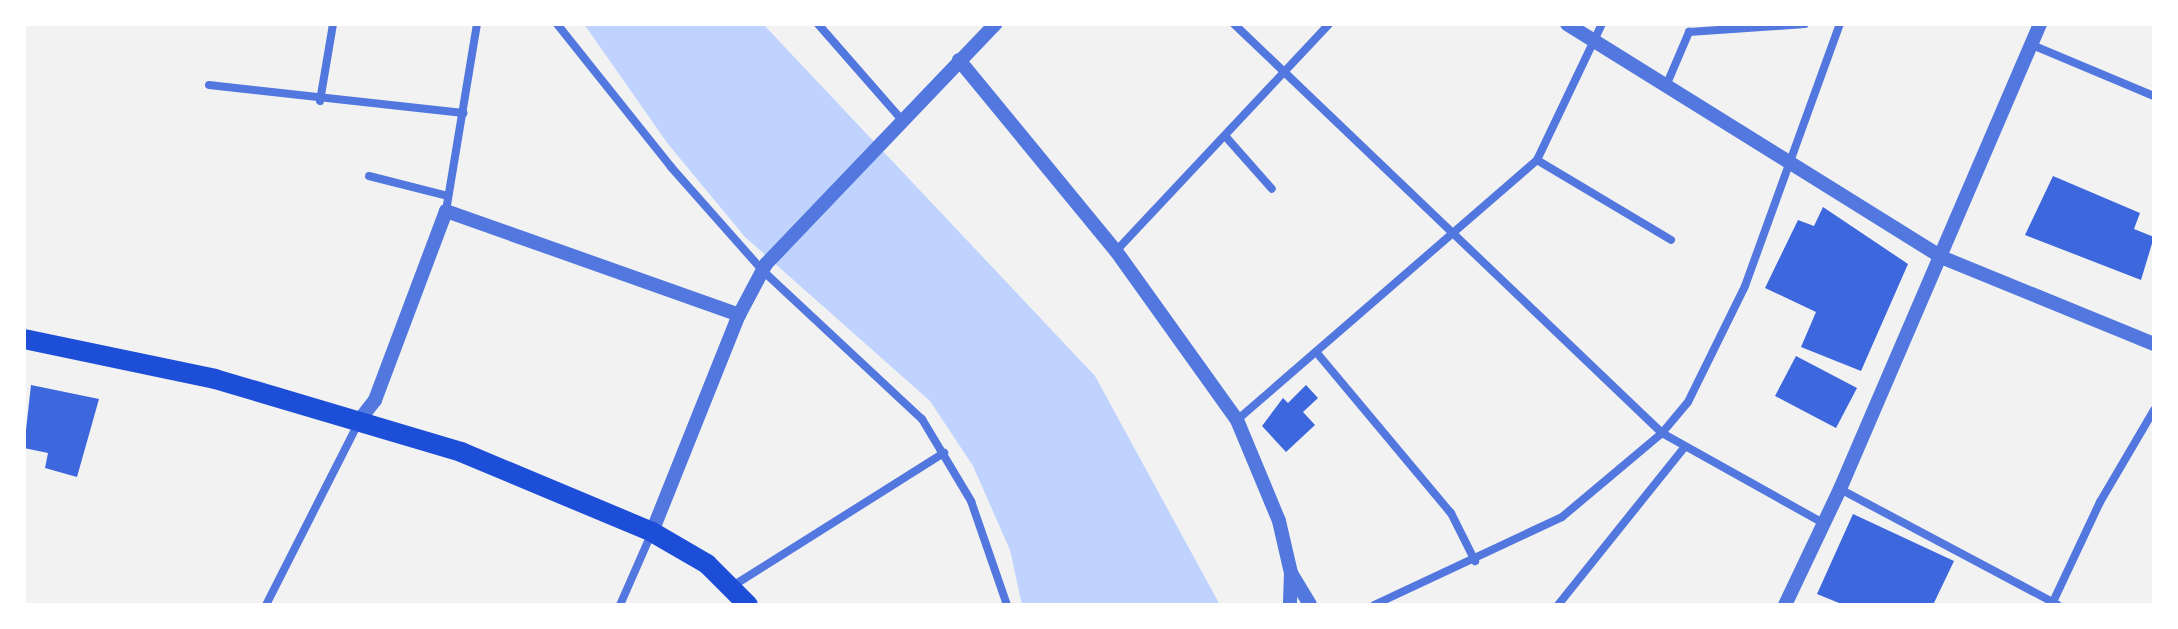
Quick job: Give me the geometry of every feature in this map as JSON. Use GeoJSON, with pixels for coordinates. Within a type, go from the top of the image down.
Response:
{"type":"FeatureCollection","features":[{"type":"Feature","properties":{"kind":"highway"},"geometry":{"type":"LineString","coordinates":[[24,339],[215,379],[361,418],[501,467],[652,532],[707,564],[748,605]]}},
{"type":"Feature","properties":{"kind":"street"},"geometry":{"type":"LineString","coordinates":[[320,101],[333,24]]}},
{"type":"Feature","properties":{"kind":"street"},"geometry":{"type":"LineString","coordinates":[[266,605],[361,418],[375,400],[447,203],[477,24]]}},
{"type":"Feature","properties":{"kind":"street"},"geometry":{"type":"LineString","coordinates":[[557,24],[671,167],[764,267],[901,394],[944,453],[985,532],[1007,605]]}},
{"type":"Feature","properties":{"kind":"street"},"geometry":{"type":"LineString","coordinates":[[818,24],[898,124]]}},
{"type":"Feature","properties":{"kind":"street"},"geometry":{"type":"LineString","coordinates":[[620,605],[739,315],[764,267],[995,24]]}},
{"type":"Feature","properties":{"kind":"street"},"geometry":{"type":"LineString","coordinates":[[1234,24],[1453,237],[1662,433],[1823,523]]}},
{"type":"Feature","properties":{"kind":"street"},"geometry":{"type":"LineString","coordinates":[[1116,251],[1329,24]]}},
{"type":"Feature","properties":{"kind":"street"},"geometry":{"type":"LineString","coordinates":[[1567,24],[1794,162],[1941,257],[2154,344]]}},
{"type":"Feature","properties":{"kind":"street"},"geometry":{"type":"LineString","coordinates":[[1237,420],[1453,237],[1537,160],[1597,41],[1602,24]]}},
{"type":"Feature","properties":{"kind":"street"},"geometry":{"type":"LineString","coordinates":[[1666,86],[1691,28],[1805,24]]}},
{"type":"Feature","properties":{"kind":"street"},"geometry":{"type":"LineString","coordinates":[[1374,605],[1475,561],[1562,517],[1662,433],[1688,402],[1745,286],[1794,162],[1840,24]]}},
{"type":"Feature","properties":{"kind":"street"},"geometry":{"type":"LineString","coordinates":[[1785,605],[1840,489],[2040,24]]}},
{"type":"Feature","properties":{"kind":"street"},"geometry":{"type":"LineString","coordinates":[[2032,45],[2154,96]]}},
{"type":"Feature","properties":{"kind":"street"},"geometry":{"type":"LineString","coordinates":[[959,60],[1116,251],[1237,420],[1269,488],[1291,573],[1310,605]]}},
{"type":"Feature","properties":{"kind":"street"},"geometry":{"type":"LineString","coordinates":[[209,85],[320,101],[463,113]]}},
{"type":"Feature","properties":{"kind":"street"},"geometry":{"type":"LineString","coordinates":[[1226,137],[1272,189]]}},
{"type":"Feature","properties":{"kind":"street"},"geometry":{"type":"LineString","coordinates":[[1537,160],[1671,240]]}},
{"type":"Feature","properties":{"kind":"street"},"geometry":{"type":"LineString","coordinates":[[369,176],[739,315]]}},
{"type":"Feature","properties":{"kind":"street"},"geometry":{"type":"LineString","coordinates":[[1317,353],[1451,513],[1475,561]]}},
{"type":"Feature","properties":{"kind":"street"},"geometry":{"type":"LineString","coordinates":[[1840,489],[2054,604],[2100,502],[2154,410]]}},
{"type":"Feature","properties":{"kind":"street"},"geometry":{"type":"LineString","coordinates":[[1558,605],[1684,448]]}},
{"type":"Feature","properties":{"kind":"street"},"geometry":{"type":"LineString","coordinates":[[730,588],[944,453]]}},
{"type":"Feature","properties":{"kind":"street"},"geometry":{"type":"LineString","coordinates":[[1290,605],[1291,573]]}},
{"type":"Feature","properties":{"kind":"water"},"geometry":{"type":"Polygon","coordinates":[[[584,24],[763,24],[1095,376],[1220,605],[1022,605],[1010,550],[973,466],[930,401],[745,237],[668,144],[584,24]]]}},
{"type":"Feature","properties":{"kind":"building"},"geometry":{"type":"Polygon","coordinates":[[[2053,176],[2140,213],[2134,229],[2154,237],[2141,280],[2025,235],[2053,176]]]}},
{"type":"Feature","properties":{"kind":"building"},"geometry":{"type":"Polygon","coordinates":[[[1823,207],[1908,264],[1861,371],[1801,347],[1816,312],[1765,288],[1798,220],[1814,226],[1823,207]]]}},
{"type":"Feature","properties":{"kind":"building"},"geometry":{"type":"Polygon","coordinates":[[[1796,356],[1857,388],[1836,428],[1775,396],[1796,356]]]}},
{"type":"Feature","properties":{"kind":"building"},"geometry":{"type":"Polygon","coordinates":[[[31,385],[99,399],[77,477],[45,468],[48,453],[24,448],[31,385]]]}},
{"type":"Feature","properties":{"kind":"building"},"geometry":{"type":"Polygon","coordinates":[[[1306,385],[1318,398],[1303,412],[1315,425],[1286,452],[1262,426],[1283,398],[1288,403],[1306,385]]]}},
{"type":"Feature","properties":{"kind":"building"},"geometry":{"type":"Polygon","coordinates":[[[1853,514],[1954,561],[1933,605],[1844,605],[1817,594],[1853,514]]]}}]}
